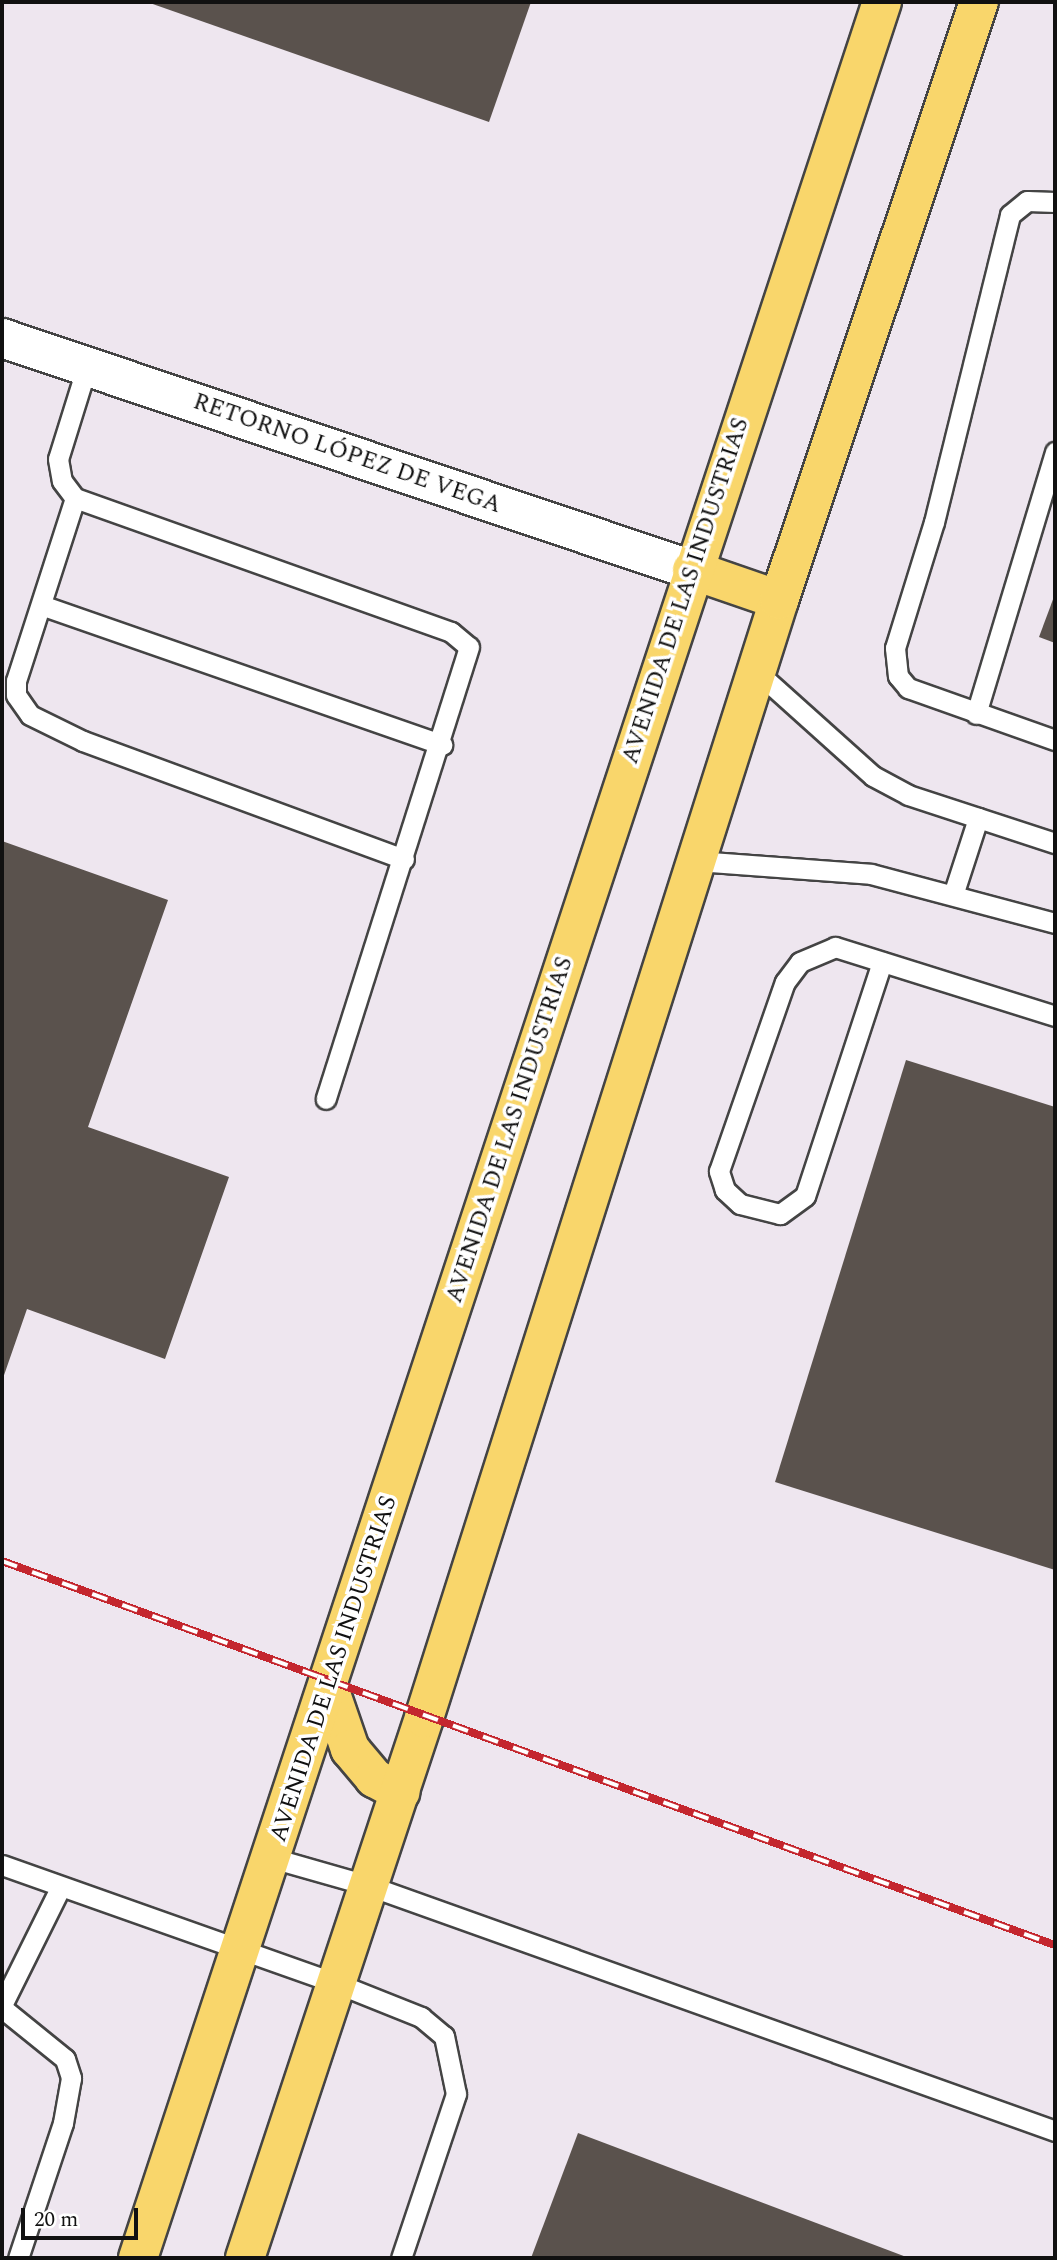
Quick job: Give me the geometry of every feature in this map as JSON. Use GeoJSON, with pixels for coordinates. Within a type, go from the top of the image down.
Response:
{"type":"FeatureCollection","features":[{"type":"Feature","properties":{"kind":"main road","name":"AVENIDA DE LAS INDUSTRIAS"},"geometry":{"type":"LineString","coordinates":[[138,2258],[329,1688],[692,570],[882,2]]}},
{"type":"Feature","properties":{"kind":"main road"},"geometry":{"type":"LineString","coordinates":[[245,2258],[400,1792],[779,600],[979,2]]}},
{"type":"Feature","properties":{"kind":"main road"},"geometry":{"type":"LineString","coordinates":[[692,570],[779,600]]}},
{"type":"Feature","properties":{"kind":"main road"},"geometry":{"type":"LineString","coordinates":[[329,1688],[350,1749],[374,1778],[400,1792]]}},
{"type":"Feature","properties":{"kind":"street","name":"RETORNO LÓPEZ DE VEGA"},"geometry":{"type":"LineString","coordinates":[[2,338],[692,570]]}},
{"type":"Feature","properties":{"kind":"lane"},"geometry":{"type":"LineString","coordinates":[[1055,202],[1027,201],[1010,215],[934,522],[895,648],[898,676],[908,688],[1055,740]]}},
{"type":"Feature","properties":{"kind":"lane"},"geometry":{"type":"LineString","coordinates":[[87,366],[58,459],[62,481],[75,498],[463,638],[470,656],[326,1099]]}},
{"type":"Feature","properties":{"kind":"lane"},"geometry":{"type":"LineString","coordinates":[[976,714],[1055,452]]}},
{"type":"Feature","properties":{"kind":"lane"},"geometry":{"type":"LineString","coordinates":[[75,498],[16,681],[16,695],[30,715],[83,741],[404,859]]}},
{"type":"Feature","properties":{"kind":"lane"},"geometry":{"type":"LineString","coordinates":[[41,605],[442,745]]}},
{"type":"Feature","properties":{"kind":"lane"},"geometry":{"type":"LineString","coordinates":[[756,671],[873,776],[908,796],[1055,843]]}},
{"type":"Feature","properties":{"kind":"lane"},"geometry":{"type":"LineString","coordinates":[[954,892],[978,818]]}},
{"type":"Feature","properties":{"kind":"lane"},"geometry":{"type":"LineString","coordinates":[[696,861],[871,874],[954,892],[1055,923]]}},
{"type":"Feature","properties":{"kind":"lane"},"geometry":{"type":"LineString","coordinates":[[882,962],[805,1196],[780,1214],[740,1204],[719,1171],[785,982],[800,962],[835,947],[1055,1016]]}},
{"type":"Feature","properties":{"kind":"lane"},"geometry":{"type":"LineString","coordinates":[[272,1858],[367,1885],[1055,2130]]}},
{"type":"Feature","properties":{"kind":"lane"},"geometry":{"type":"LineString","coordinates":[[2,1865],[60,1888],[336,1983],[421,2017],[444,2036],[452,2064],[456,2094],[444,2142],[401,2258]]}},
{"type":"Feature","properties":{"kind":"lane"},"geometry":{"type":"LineString","coordinates":[[18,2258],[63,2123],[71,2078],[65,2059],[2,2007],[60,1888]]}},
{"type":"Feature","properties":{"kind":"shaded area"},"geometry":{"type":"Polygon","coordinates":[[[2,2],[1055,2],[1055,2258],[2,2258],[2,2]]]}},
{"type":"Feature","properties":{"kind":"building"},"geometry":{"type":"Polygon","coordinates":[[[147,2],[531,2],[489,122],[147,2]]]}},
{"type":"Feature","properties":{"kind":"building"},"geometry":{"type":"Polygon","coordinates":[[[1055,594],[1055,643],[1039,637],[1055,594]]]}},
{"type":"Feature","properties":{"kind":"building"},"geometry":{"type":"Polygon","coordinates":[[[2,841],[168,900],[88,1127],[229,1177],[165,1359],[27,1309],[2,1381],[2,841]]]}},
{"type":"Feature","properties":{"kind":"building"},"geometry":{"type":"Polygon","coordinates":[[[906,1060],[1055,1107],[1055,1570],[775,1482],[906,1060]]]}},
{"type":"Feature","properties":{"kind":"building"},"geometry":{"type":"Polygon","coordinates":[[[578,2133],[909,2258],[531,2258],[578,2133]]]}},
{"type":"Feature","properties":{"kind":"railway"},"geometry":{"type":"LineString","coordinates":[[2,1561],[1055,1945]]}}]}
